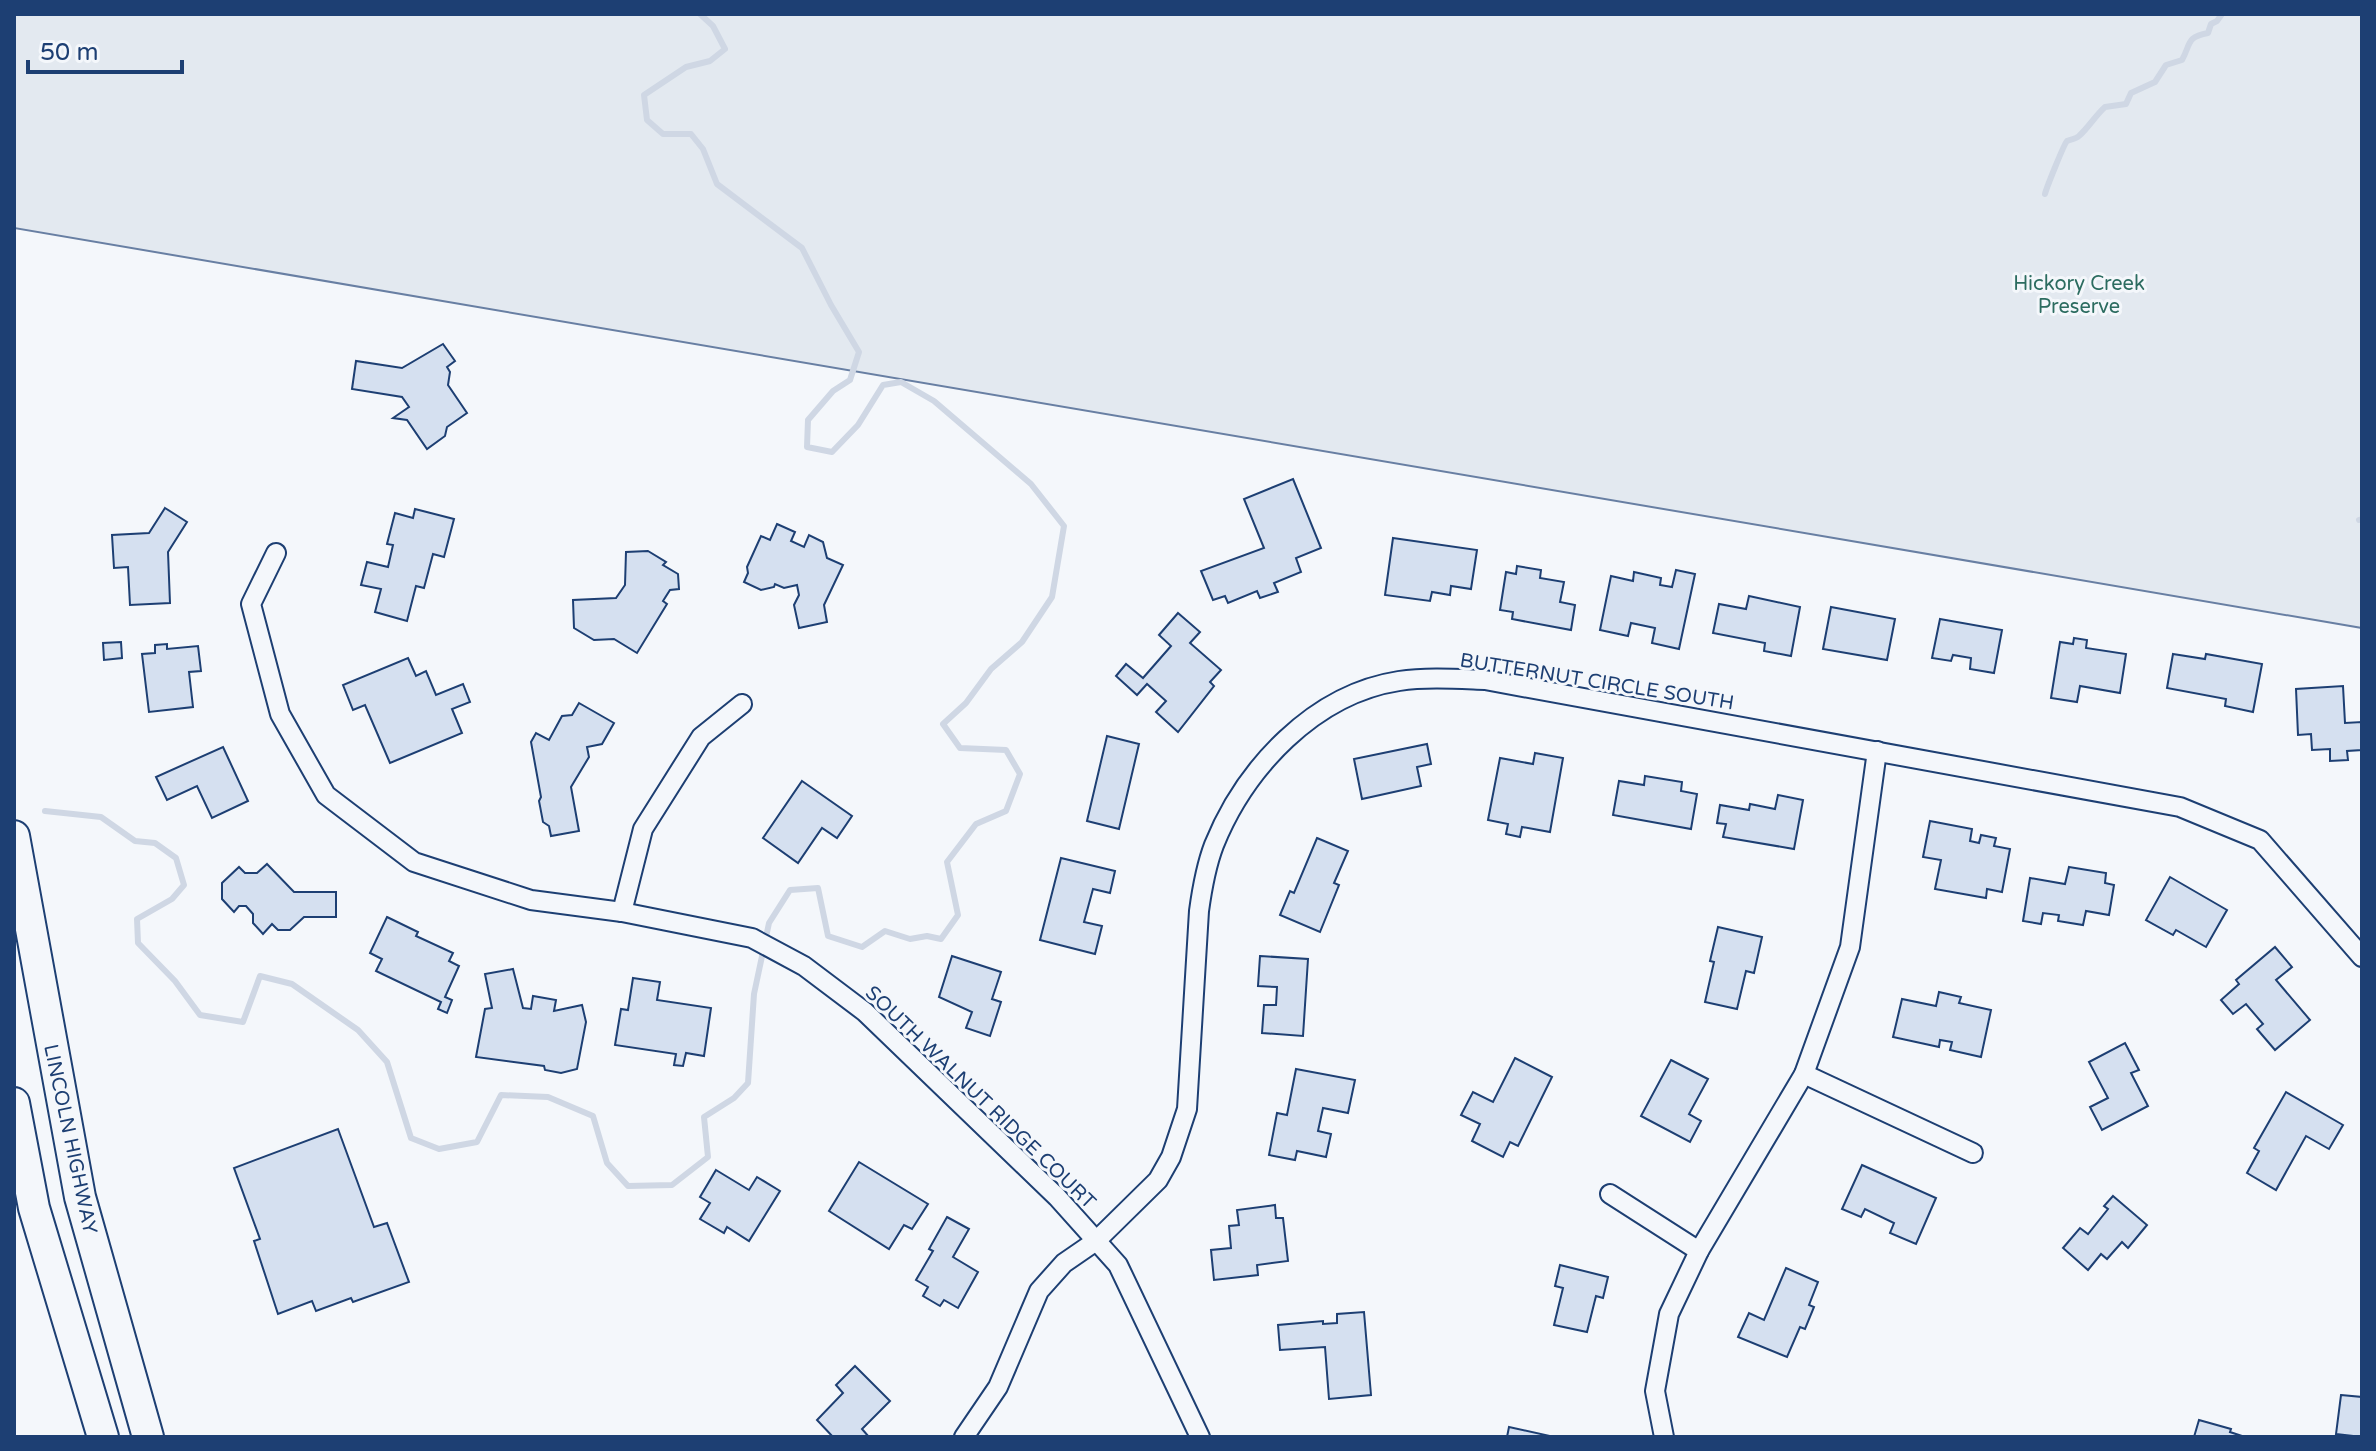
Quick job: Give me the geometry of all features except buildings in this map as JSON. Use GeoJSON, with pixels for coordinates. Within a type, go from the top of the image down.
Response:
{"type":"FeatureCollection","features":[{"type":"Feature","properties":{"kind":"main road","name":"LINCOLN HIGHWAY"},"geometry":{"type":"LineString","coordinates":[[14,836],[80,1197],[148,1437]]}},
{"type":"Feature","properties":{"kind":"main road"},"geometry":{"type":"LineString","coordinates":[[14,1103],[34,1208],[103,1437]]}},
{"type":"Feature","properties":{"kind":"street","name":"SOUTH WALNUT RIDGE COURT"},"geometry":{"type":"LineString","coordinates":[[276,553],[251,604],[280,714],[326,795],[414,862],[531,900],[622,912],[752,938],[804,966],[865,1012],[1057,1197],[1118,1265],[1200,1437]]}},
{"type":"Feature","properties":{"kind":"street","name":"BUTTERNUT CIRCLE SOUTH"},"geometry":{"type":"LineString","coordinates":[[964,1437],[998,1387],[1039,1291],[1064,1263],[1096,1241],[1158,1180],[1182,1133],[1190,1081],[1199,911],[1213,847],[1251,779],[1282,743],[1314,716],[1371,688],[1399,681],[1473,680],[2180,807],[2260,840],[2362,957]]}},
{"type":"Feature","properties":{"kind":"street"},"geometry":{"type":"LineString","coordinates":[[622,912],[643,829],[701,737],[742,704]]}},
{"type":"Feature","properties":{"kind":"street"},"geometry":{"type":"LineString","coordinates":[[1664,1437],[1655,1391],[1669,1314],[1699,1251],[1804,1074],[1850,947],[1877,751]]}},
{"type":"Feature","properties":{"kind":"street"},"geometry":{"type":"LineString","coordinates":[[1804,1074],[1973,1153]]}},
{"type":"Feature","properties":{"kind":"street"},"geometry":{"type":"LineString","coordinates":[[1610,1194],[1699,1251]]}},
{"type":"Feature","properties":{"kind":"green space","name":"Hickory Creek Preserve"},"geometry":{"type":"Polygon","coordinates":[[[14,14],[2362,14],[2362,628],[14,228],[14,14]]]}},
{"type":"Feature","properties":{"kind":"waterway"},"geometry":{"type":"LineString","coordinates":[[45,811],[101,817],[135,841],[155,843],[176,858],[184,885],[172,899],[137,919],[138,943],[175,981],[200,1015],[243,1022],[260,976],[292,984],[358,1030],[387,1062],[411,1138],[439,1149],[477,1142],[501,1095],[548,1097],[593,1116],[607,1163],[628,1186],[672,1185],[708,1157],[704,1117],[734,1098],[748,1083],[754,994],[769,923],[790,890],[818,888],[828,936],[862,947],[885,931],[910,939],[927,936],[941,939],[958,915],[947,862],[976,824],[1006,811],[1020,774],[1006,750],[960,748],[943,724],[966,703],[991,669],[1022,642],[1052,597],[1064,526],[1031,484],[934,401],[901,382],[883,385],[858,425],[832,452],[807,447],[808,420],[833,391],[850,380],[859,352],[802,248],[717,184],[703,149],[691,134],[663,134],[647,120],[644,95],[686,67],[710,61],[725,49],[713,26],[700,14]]}},
{"type":"Feature","properties":{"kind":"waterway"},"geometry":{"type":"LineString","coordinates":[[2045,194],[2067,141],[2079,136],[2105,107],[2126,104],[2131,93],[2155,82],[2166,65],[2182,60],[2192,39],[2208,33],[2211,24],[2222,14]]}}]}
